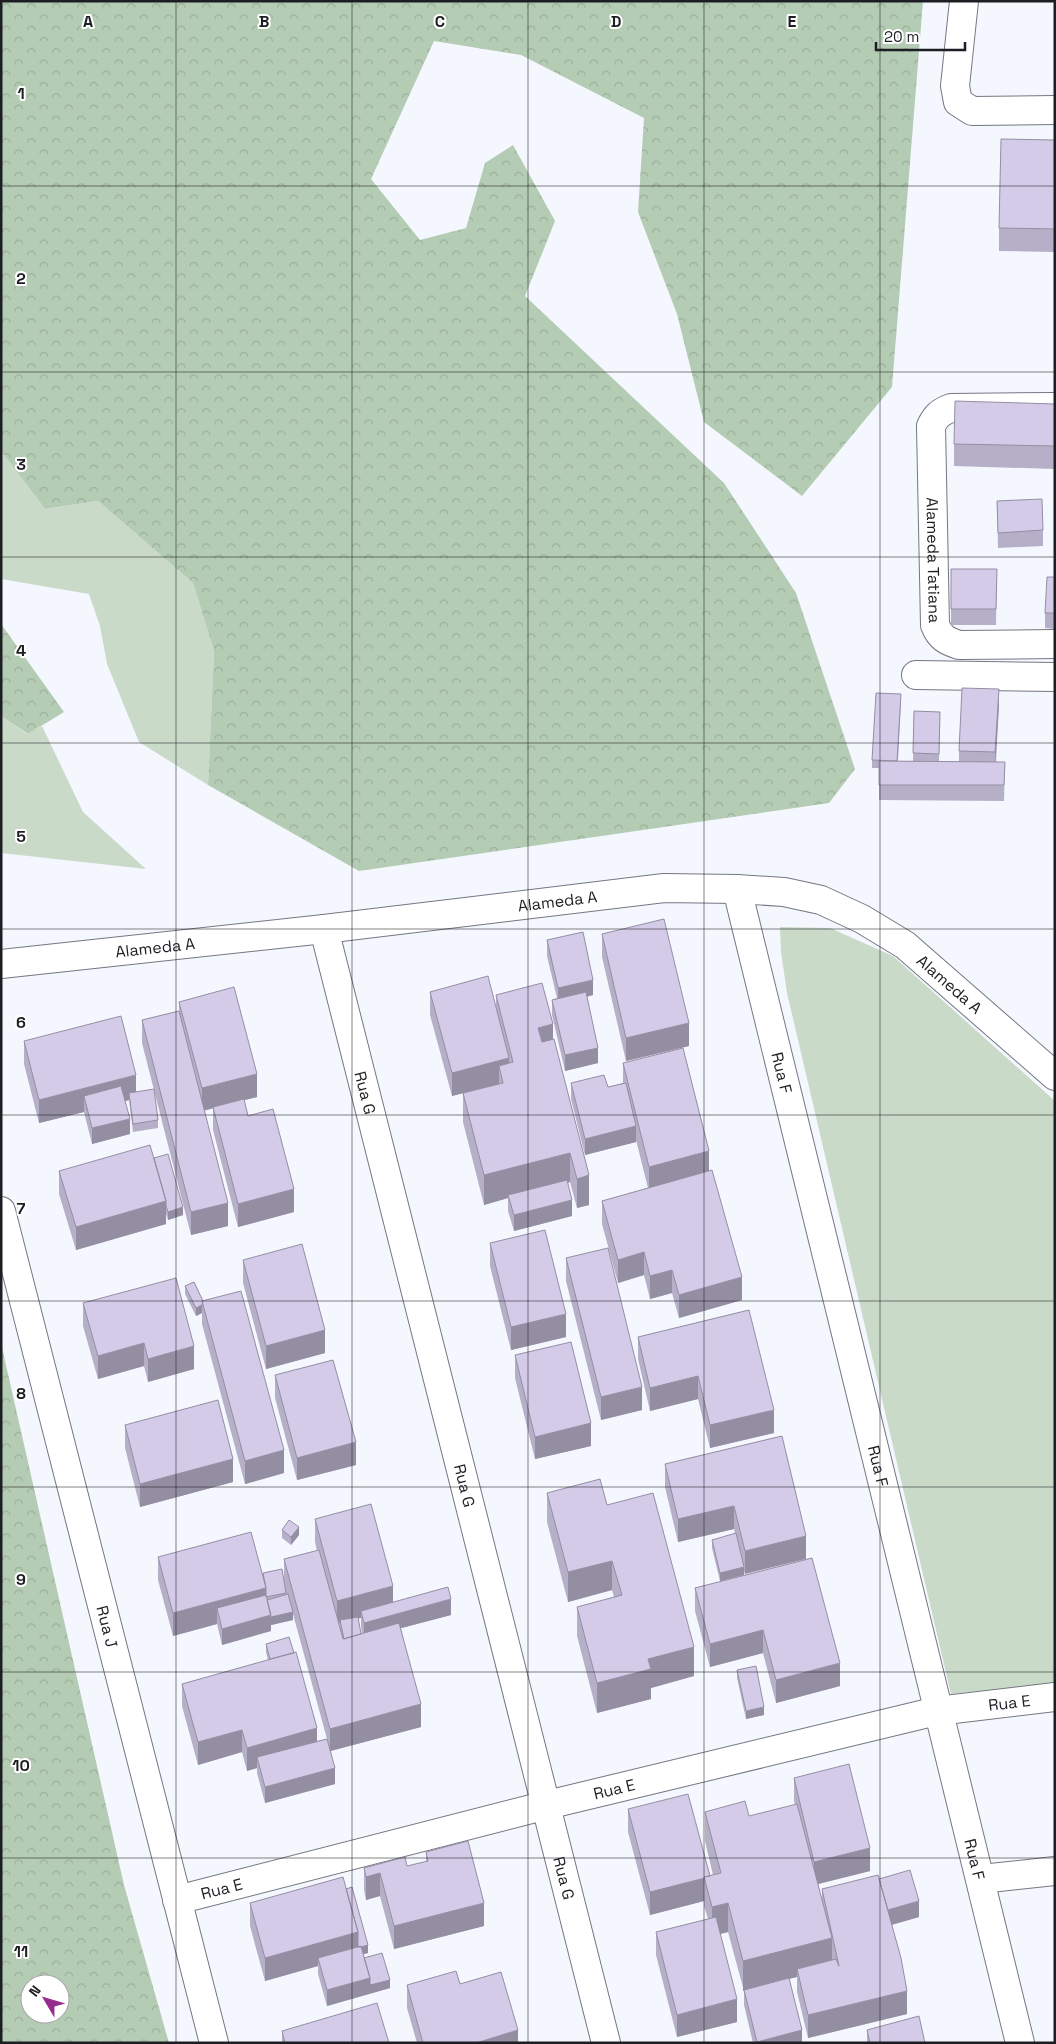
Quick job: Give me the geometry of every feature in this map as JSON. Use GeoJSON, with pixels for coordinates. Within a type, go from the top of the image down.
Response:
{"type":"FeatureCollection","features":[{"type":"Feature","properties":{"kind":"street"},"geometry":{"type":"LineString","coordinates":[[964,1],[955,86],[958,102],[972,111],[1055,110]]}},
{"type":"Feature","properties":{"kind":"street","name":"Alameda Tatiana"},"geometry":{"type":"LineString","coordinates":[[1055,407],[950,408],[935,417],[931,426],[935,626],[938,635],[959,646],[1055,644]]}},
{"type":"Feature","properties":{"kind":"street"},"geometry":{"type":"LineString","coordinates":[[916,675],[1055,677]]}},
{"type":"Feature","properties":{"kind":"street","name":"Alameda A"},"geometry":{"type":"LineString","coordinates":[[1,964],[324,929],[664,888],[784,892],[820,900],[862,919],[905,945],[1055,1076]]}},
{"type":"Feature","properties":{"kind":"street","name":"Rua F"},"geometry":{"type":"LineString","coordinates":[[737,889],[1020,2043]]}},
{"type":"Feature","properties":{"kind":"street","name":"Rua G"},"geometry":{"type":"LineString","coordinates":[[324,929],[606,2043]]}},
{"type":"Feature","properties":{"kind":"street","name":"Rua J"},"geometry":{"type":"LineString","coordinates":[[1,1211],[214,2043]]}},
{"type":"Feature","properties":{"kind":"street","name":"Rua E"},"geometry":{"type":"LineString","coordinates":[[177,1900],[547,1804],[937,1710],[1055,1697]]}},
{"type":"Feature","properties":{"kind":"street"},"geometry":{"type":"LineString","coordinates":[[981,1879],[1055,1871]]}},
{"type":"Feature","properties":{"kind":"green space"},"geometry":{"type":"Polygon","coordinates":[[[1,1],[923,1],[892,387],[802,496],[704,422],[677,314],[638,212],[644,118],[521,55],[434,41],[371,179],[420,240],[466,228],[485,163],[513,145],[555,221],[525,296],[724,483],[796,593],[855,769],[829,803],[359,871],[208,785],[214,651],[193,583],[98,501],[45,509],[1,451],[1,198],[3,186],[1,185],[1,1]]]}},
{"type":"Feature","properties":{"kind":"green space"},"geometry":{"type":"Polygon","coordinates":[[[1,451],[45,509],[98,501],[193,583],[214,651],[208,785],[139,742],[107,664],[100,626],[89,594],[1,579],[1,451]]]}},
{"type":"Feature","properties":{"kind":"green space"},"geometry":{"type":"Polygon","coordinates":[[[1,624],[64,712],[28,734],[1,716],[1,624]]]}},
{"type":"Feature","properties":{"kind":"green space"},"geometry":{"type":"Polygon","coordinates":[[[1,716],[27,734],[42,726],[83,812],[146,869],[1,853],[1,716]]]}},
{"type":"Feature","properties":{"kind":"green space"},"geometry":{"type":"Polygon","coordinates":[[[780,927],[830,928],[893,956],[1055,1101],[1055,1683],[951,1694],[787,993],[781,952],[780,927]]]}},
{"type":"Feature","properties":{"kind":"green space"},"geometry":{"type":"Polygon","coordinates":[[[1,1343],[124,1885],[169,2043],[1,2043],[1,1343]]]}},
{"type":"Feature","properties":{"kind":"building"},"geometry":{"type":"Polygon","coordinates":[[[1001,139],[1055,140],[1055,229],[999,228],[1001,139]]]}},
{"type":"Feature","properties":{"kind":"building"},"geometry":{"type":"Polygon","coordinates":[[[955,401],[1055,404],[1055,446],[954,444],[955,401]]]}},
{"type":"Feature","properties":{"kind":"building"},"geometry":{"type":"Polygon","coordinates":[[[1042,499],[1043,530],[998,533],[997,501],[1042,499]]]}},
{"type":"Feature","properties":{"kind":"building"},"geometry":{"type":"Polygon","coordinates":[[[951,569],[997,569],[996,609],[951,609],[951,569]]]}},
{"type":"Feature","properties":{"kind":"building"},"geometry":{"type":"Polygon","coordinates":[[[1047,577],[1055,577],[1055,613],[1045,613],[1047,577]]]}},
{"type":"Feature","properties":{"kind":"building"},"geometry":{"type":"Polygon","coordinates":[[[962,688],[999,689],[995,752],[959,751],[962,688]]]}},
{"type":"Feature","properties":{"kind":"building"},"geometry":{"type":"Polygon","coordinates":[[[876,693],[901,694],[897,761],[872,760],[876,693]]]}},
{"type":"Feature","properties":{"kind":"building"},"geometry":{"type":"Polygon","coordinates":[[[914,711],[940,712],[939,754],[913,753],[914,711]]]}},
{"type":"Feature","properties":{"kind":"building"},"geometry":{"type":"Polygon","coordinates":[[[879,761],[1005,762],[1004,785],[879,785],[879,761]]]}},
{"type":"Feature","properties":{"kind":"building"},"geometry":{"type":"Polygon","coordinates":[[[664,919],[689,1023],[626,1038],[602,934],[664,919]]]}},
{"type":"Feature","properties":{"kind":"building"},"geometry":{"type":"Polygon","coordinates":[[[583,932],[593,980],[558,988],[547,940],[583,932]]]}},
{"type":"Feature","properties":{"kind":"building"},"geometry":{"type":"Polygon","coordinates":[[[488,976],[509,1058],[452,1073],[430,992],[488,976]]]}},
{"type":"Feature","properties":{"kind":"building"},"geometry":{"type":"Polygon","coordinates":[[[542,983],[553,1024],[538,1028],[542,1042],[554,1039],[589,1175],[577,1179],[570,1153],[484,1175],[463,1093],[503,1083],[499,1066],[513,1062],[496,995],[542,983]]]}},
{"type":"Feature","properties":{"kind":"building"},"geometry":{"type":"Polygon","coordinates":[[[234,987],[257,1074],[202,1088],[179,1002],[234,987]]]}},
{"type":"Feature","properties":{"kind":"building"},"geometry":{"type":"Polygon","coordinates":[[[586,992],[598,1048],[565,1055],[552,1000],[586,992]]]}},
{"type":"Feature","properties":{"kind":"building"},"geometry":{"type":"Polygon","coordinates":[[[179,1011],[228,1203],[191,1212],[142,1020],[179,1011]]]}},
{"type":"Feature","properties":{"kind":"building"},"geometry":{"type":"Polygon","coordinates":[[[121,1016],[136,1075],[39,1100],[24,1041],[121,1016]]]}},
{"type":"Feature","properties":{"kind":"building"},"geometry":{"type":"Polygon","coordinates":[[[683,1048],[709,1151],[649,1167],[623,1063],[683,1048]]]}},
{"type":"Feature","properties":{"kind":"building"},"geometry":{"type":"Polygon","coordinates":[[[604,1075],[608,1087],[626,1083],[636,1126],[585,1139],[571,1083],[604,1075]]]}},
{"type":"Feature","properties":{"kind":"building"},"geometry":{"type":"Polygon","coordinates":[[[121,1086],[130,1119],[92,1128],[84,1096],[121,1086]]]}},
{"type":"Feature","properties":{"kind":"building"},"geometry":{"type":"Polygon","coordinates":[[[154,1089],[158,1120],[133,1124],[129,1093],[154,1089]]]}},
{"type":"Feature","properties":{"kind":"building"},"geometry":{"type":"Polygon","coordinates":[[[244,1099],[248,1116],[273,1109],[294,1189],[238,1204],[213,1107],[244,1099]]]}},
{"type":"Feature","properties":{"kind":"building"},"geometry":{"type":"Polygon","coordinates":[[[150,1145],[166,1201],[76,1227],[59,1171],[150,1145]]]}},
{"type":"Feature","properties":{"kind":"building"},"geometry":{"type":"Polygon","coordinates":[[[168,1154],[183,1207],[168,1212],[154,1158],[168,1154]]]}},
{"type":"Feature","properties":{"kind":"building"},"geometry":{"type":"Polygon","coordinates":[[[712,1170],[742,1277],[679,1295],[672,1270],[650,1276],[644,1252],[618,1260],[602,1201],[712,1170]]]}},
{"type":"Feature","properties":{"kind":"building"},"geometry":{"type":"Polygon","coordinates":[[[567,1180],[572,1200],[514,1215],[508,1195],[567,1180]]]}},
{"type":"Feature","properties":{"kind":"building"},"geometry":{"type":"Polygon","coordinates":[[[545,1230],[566,1314],[511,1327],[490,1243],[545,1230]]]}},
{"type":"Feature","properties":{"kind":"building"},"geometry":{"type":"Polygon","coordinates":[[[302,1244],[325,1330],[266,1346],[243,1260],[302,1244]]]}},
{"type":"Feature","properties":{"kind":"building"},"geometry":{"type":"Polygon","coordinates":[[[608,1248],[642,1387],[601,1397],[566,1258],[608,1248]]]}},
{"type":"Feature","properties":{"kind":"building"},"geometry":{"type":"Polygon","coordinates":[[[176,1278],[194,1346],[148,1359],[144,1343],[98,1356],[83,1303],[176,1278]]]}},
{"type":"Feature","properties":{"kind":"building"},"geometry":{"type":"Polygon","coordinates":[[[194,1282],[203,1301],[202,1305],[196,1308],[185,1286],[194,1282]]]}},
{"type":"Feature","properties":{"kind":"building"},"geometry":{"type":"Polygon","coordinates":[[[241,1291],[284,1450],[245,1461],[202,1301],[241,1291]]]}},
{"type":"Feature","properties":{"kind":"building"},"geometry":{"type":"Polygon","coordinates":[[[749,1310],[774,1410],[710,1425],[698,1376],[650,1388],[638,1337],[749,1310]]]}},
{"type":"Feature","properties":{"kind":"building"},"geometry":{"type":"Polygon","coordinates":[[[571,1342],[591,1423],[535,1437],[515,1355],[571,1342]]]}},
{"type":"Feature","properties":{"kind":"building"},"geometry":{"type":"Polygon","coordinates":[[[333,1360],[356,1442],[297,1458],[275,1375],[333,1360]]]}},
{"type":"Feature","properties":{"kind":"building"},"geometry":{"type":"Polygon","coordinates":[[[218,1400],[233,1459],[140,1484],[125,1425],[218,1400]]]}},
{"type":"Feature","properties":{"kind":"building"},"geometry":{"type":"Polygon","coordinates":[[[782,1436],[806,1536],[745,1551],[734,1506],[678,1519],[665,1464],[782,1436]]]}},
{"type":"Feature","properties":{"kind":"building"},"geometry":{"type":"Polygon","coordinates":[[[600,1479],[607,1505],[653,1493],[694,1647],[648,1659],[651,1669],[597,1683],[577,1607],[622,1595],[612,1561],[568,1572],[547,1493],[600,1479]]]}},
{"type":"Feature","properties":{"kind":"building"},"geometry":{"type":"Polygon","coordinates":[[[371,1504],[393,1586],[337,1601],[315,1519],[371,1504]]]}},
{"type":"Feature","properties":{"kind":"building"},"geometry":{"type":"Polygon","coordinates":[[[289,1520],[299,1527],[291,1537],[282,1530],[289,1520]]]}},
{"type":"Feature","properties":{"kind":"building"},"geometry":{"type":"Polygon","coordinates":[[[251,1532],[266,1588],[173,1613],[158,1557],[251,1532]]]}},
{"type":"Feature","properties":{"kind":"building"},"geometry":{"type":"Polygon","coordinates":[[[736,1533],[744,1567],[720,1573],[712,1540],[736,1533]]]}},
{"type":"Feature","properties":{"kind":"building"},"geometry":{"type":"Polygon","coordinates":[[[319,1550],[343,1639],[399,1623],[421,1704],[330,1729],[284,1559],[319,1550]]]}},
{"type":"Feature","properties":{"kind":"building"},"geometry":{"type":"Polygon","coordinates":[[[812,1558],[840,1663],[776,1680],[763,1630],[710,1644],[695,1588],[812,1558]]]}},
{"type":"Feature","properties":{"kind":"building"},"geometry":{"type":"Polygon","coordinates":[[[282,1569],[286,1593],[266,1597],[263,1573],[282,1569]]]}},
{"type":"Feature","properties":{"kind":"building"},"geometry":{"type":"Polygon","coordinates":[[[448,1587],[451,1599],[364,1623],[361,1611],[448,1587]]]}},
{"type":"Feature","properties":{"kind":"building"},"geometry":{"type":"Polygon","coordinates":[[[288,1594],[293,1612],[271,1617],[267,1600],[288,1594]]]}},
{"type":"Feature","properties":{"kind":"building"},"geometry":{"type":"Polygon","coordinates":[[[266,1595],[271,1615],[222,1629],[217,1608],[266,1595]]]}},
{"type":"Feature","properties":{"kind":"building"},"geometry":{"type":"Polygon","coordinates":[[[358,1617],[361,1634],[344,1639],[340,1620],[358,1617]]]}},
{"type":"Feature","properties":{"kind":"building"},"geometry":{"type":"Polygon","coordinates":[[[289,1637],[294,1653],[270,1659],[266,1644],[289,1637]]]}},
{"type":"Feature","properties":{"kind":"building"},"geometry":{"type":"Polygon","coordinates":[[[296,1652],[317,1728],[247,1748],[242,1730],[198,1742],[182,1684],[296,1652]]]}},
{"type":"Feature","properties":{"kind":"building"},"geometry":{"type":"Polygon","coordinates":[[[756,1666],[764,1707],[746,1711],[737,1670],[756,1666]]]}},
{"type":"Feature","properties":{"kind":"building"},"geometry":{"type":"Polygon","coordinates":[[[327,1739],[335,1768],[265,1787],[257,1757],[327,1739]]]}},
{"type":"Feature","properties":{"kind":"building"},"geometry":{"type":"Polygon","coordinates":[[[849,1764],[870,1848],[814,1862],[794,1778],[849,1764]]]}},
{"type":"Feature","properties":{"kind":"building"},"geometry":{"type":"Polygon","coordinates":[[[688,1794],[710,1876],[650,1892],[628,1809],[688,1794]]]}},
{"type":"Feature","properties":{"kind":"building"},"geometry":{"type":"Polygon","coordinates":[[[745,1801],[749,1816],[797,1804],[832,1938],[743,1961],[728,1903],[712,1907],[704,1877],[721,1873],[705,1812],[745,1801]]]}},
{"type":"Feature","properties":{"kind":"building"},"geometry":{"type":"Polygon","coordinates":[[[468,1841],[484,1903],[394,1926],[380,1873],[366,1877],[364,1868],[405,1857],[407,1866],[428,1861],[426,1852],[468,1841]]]}},
{"type":"Feature","properties":{"kind":"building"},"geometry":{"type":"Polygon","coordinates":[[[910,1870],[919,1901],[888,1910],[879,1879],[910,1870]]]}},
{"type":"Feature","properties":{"kind":"building"},"geometry":{"type":"Polygon","coordinates":[[[878,1875],[901,1958],[907,1991],[808,2015],[797,1969],[836,1959],[839,1966],[822,1889],[878,1875]]]}},
{"type":"Feature","properties":{"kind":"building"},"geometry":{"type":"Polygon","coordinates":[[[343,1877],[358,1932],[265,1958],[250,1903],[343,1877]]]}},
{"type":"Feature","properties":{"kind":"building"},"geometry":{"type":"Polygon","coordinates":[[[352,1887],[368,1945],[361,1947],[358,1947],[358,1932],[346,1889],[352,1887]]]}},
{"type":"Feature","properties":{"kind":"building"},"geometry":{"type":"Polygon","coordinates":[[[716,1917],[737,1999],[677,2015],[656,1932],[716,1917]]]}},
{"type":"Feature","properties":{"kind":"building"},"geometry":{"type":"Polygon","coordinates":[[[361,1946],[370,1978],[327,1990],[318,1958],[361,1946]]]}},
{"type":"Feature","properties":{"kind":"building"},"geometry":{"type":"Polygon","coordinates":[[[382,1953],[390,1980],[370,1985],[370,1978],[364,1958],[382,1953]]]}},
{"type":"Feature","properties":{"kind":"building"},"geometry":{"type":"Polygon","coordinates":[[[456,1971],[460,1984],[501,1972],[518,2030],[476,2043],[423,2043],[407,1985],[456,1971]]]}},
{"type":"Feature","properties":{"kind":"building"},"geometry":{"type":"Polygon","coordinates":[[[789,1978],[802,2030],[757,2042],[744,1990],[789,1978]]]}},
{"type":"Feature","properties":{"kind":"building"},"geometry":{"type":"Polygon","coordinates":[[[377,2003],[389,2043],[285,2043],[282,2031],[377,2003]]]}},
{"type":"Feature","properties":{"kind":"building"},"geometry":{"type":"Polygon","coordinates":[[[919,2016],[925,2043],[870,2043],[867,2030],[919,2016]]]}}]}
